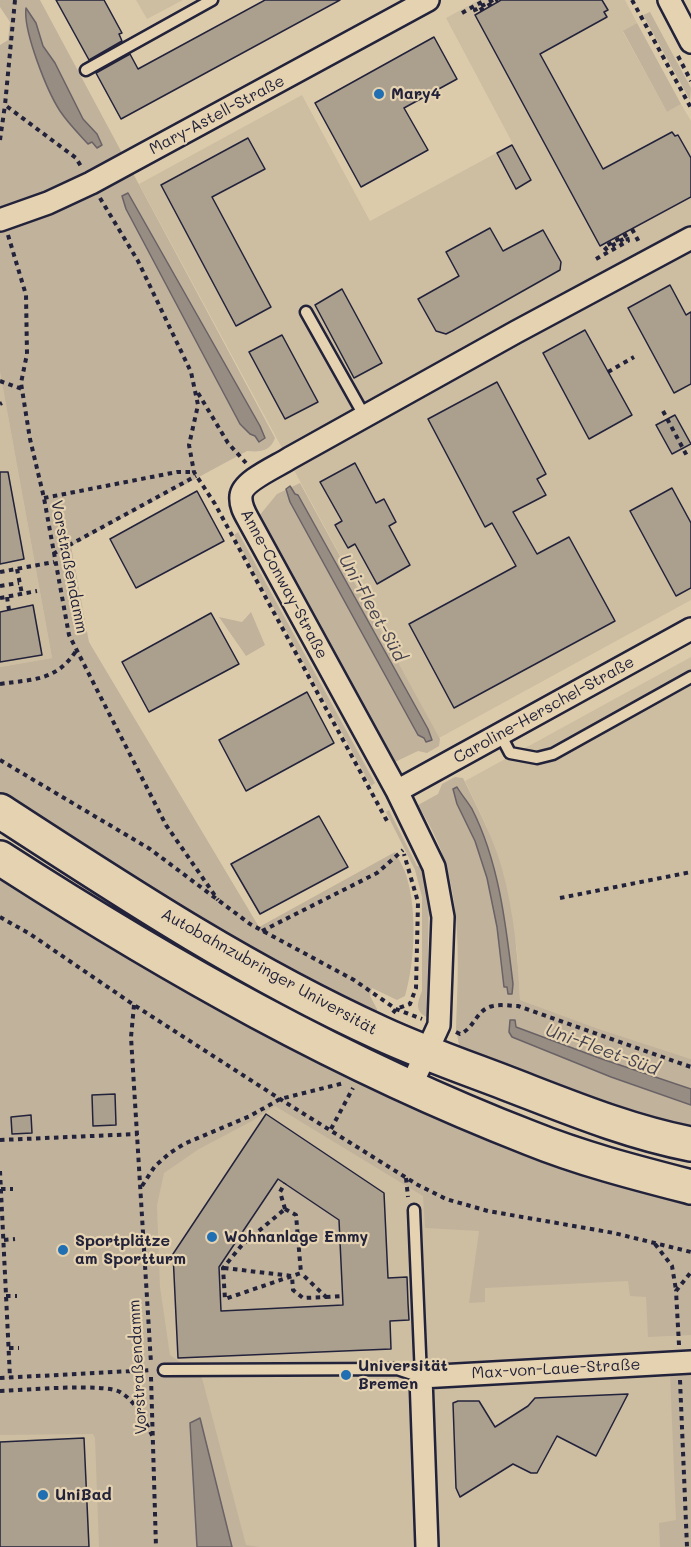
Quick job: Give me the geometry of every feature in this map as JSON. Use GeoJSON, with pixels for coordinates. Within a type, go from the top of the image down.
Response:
{"type":"FeatureCollection","features":[{"type":"Feature","properties":{"kind":"main road","name":"Autobahnzubringer Universität"},"geometry":{"type":"LineString","coordinates":[[0,811],[117,887],[226,953],[381,1034],[433,1038],[581,1112],[691,1144]]}},
{"type":"Feature","properties":{"kind":"main road"},"geometry":{"type":"LineString","coordinates":[[0,858],[97,920],[202,982],[363,1066],[531,1139],[626,1170],[691,1187]]}},
{"type":"Feature","properties":{"kind":"street","name":"Mary-Astell-Straße"},"geometry":{"type":"LineString","coordinates":[[2,219],[48,203],[91,183],[429,0]]}},
{"type":"Feature","properties":{"kind":"street"},"geometry":{"type":"LineString","coordinates":[[679,10],[691,42]]}},
{"type":"Feature","properties":{"kind":"street","name":"Anne-Conway-Straße"},"geometry":{"type":"LineString","coordinates":[[410,1088],[433,1038],[443,917],[434,867],[397,791],[242,506],[240,497],[242,490],[257,477],[691,238]]}},
{"type":"Feature","properties":{"kind":"street","name":"Caroline-Herschel-Straße"},"geometry":{"type":"LineString","coordinates":[[397,791],[691,629]]}},
{"type":"Feature","properties":{"kind":"street","name":"Max-von-Laue-Straße"},"geometry":{"type":"LineString","coordinates":[[421,1377],[685,1362]]}},
{"type":"Feature","properties":{"kind":"street"},"geometry":{"type":"LineString","coordinates":[[421,1377],[427,1547]]}},
{"type":"Feature","properties":{"kind":"lane"},"geometry":{"type":"LineString","coordinates":[[86,70],[212,0]]}},
{"type":"Feature","properties":{"kind":"lane"},"geometry":{"type":"LineString","coordinates":[[306,312],[365,417]]}},
{"type":"Feature","properties":{"kind":"lane"},"geometry":{"type":"LineString","coordinates":[[500,734],[510,753],[537,758],[553,754],[691,677]]}},
{"type":"Feature","properties":{"kind":"lane"},"geometry":{"type":"LineString","coordinates":[[164,1371],[397,1369],[421,1377],[414,1210]]}},
{"type":"Feature","properties":{"kind":"path"},"geometry":{"type":"LineString","coordinates":[[0,140],[15,0]]}},
{"type":"Feature","properties":{"kind":"path"},"geometry":{"type":"LineString","coordinates":[[462,14],[485,0]]}},
{"type":"Feature","properties":{"kind":"path"},"geometry":{"type":"LineString","coordinates":[[493,0],[475,10],[476,12],[498,0]]}},
{"type":"Feature","properties":{"kind":"path"},"geometry":{"type":"LineString","coordinates":[[632,0],[691,108]]}},
{"type":"Feature","properties":{"kind":"path"},"geometry":{"type":"LineString","coordinates":[[5,105],[76,158],[138,261],[191,372],[196,390],[198,405],[189,445],[195,474],[215,504],[393,831]]}},
{"type":"Feature","properties":{"kind":"path","name":"Vorstraßendamm"},"geometry":{"type":"LineString","coordinates":[[2,219],[26,295],[27,354],[21,383],[69,635],[166,825],[220,903]]}},
{"type":"Feature","properties":{"kind":"path"},"geometry":{"type":"LineString","coordinates":[[596,259],[628,241],[627,237],[606,249],[604,247],[633,230],[638,239]]}},
{"type":"Feature","properties":{"kind":"path"},"geometry":{"type":"LineString","coordinates":[[608,372],[634,357]]}},
{"type":"Feature","properties":{"kind":"path"},"geometry":{"type":"LineString","coordinates":[[0,381],[22,389]]}},
{"type":"Feature","properties":{"kind":"path"},"geometry":{"type":"LineString","coordinates":[[196,390],[228,443],[257,477]]}},
{"type":"Feature","properties":{"kind":"path"},"geometry":{"type":"LineString","coordinates":[[663,411],[687,456]]}},
{"type":"Feature","properties":{"kind":"path"},"geometry":{"type":"LineString","coordinates":[[44,498],[177,472],[195,474]]}},
{"type":"Feature","properties":{"kind":"path"},"geometry":{"type":"LineString","coordinates":[[53,554],[195,474]]}},
{"type":"Feature","properties":{"kind":"path"},"geometry":{"type":"LineString","coordinates":[[0,572],[54,562]]}},
{"type":"Feature","properties":{"kind":"path"},"geometry":{"type":"LineString","coordinates":[[17,569],[22,594]]}},
{"type":"Feature","properties":{"kind":"path"},"geometry":{"type":"LineString","coordinates":[[0,586],[20,583]]}},
{"type":"Feature","properties":{"kind":"path"},"geometry":{"type":"LineString","coordinates":[[8,585],[9,610]]}},
{"type":"Feature","properties":{"kind":"path"},"geometry":{"type":"LineString","coordinates":[[0,598],[37,591]]}},
{"type":"Feature","properties":{"kind":"path"},"geometry":{"type":"LineString","coordinates":[[0,684],[53,675],[67,665],[76,651]]}},
{"type":"Feature","properties":{"kind":"path"},"geometry":{"type":"LineString","coordinates":[[0,760],[150,849],[220,903],[262,931],[354,980],[433,1038],[467,1031],[481,1011],[493,1006],[518,1006],[691,1067]]}},
{"type":"Feature","properties":{"kind":"path"},"geometry":{"type":"LineString","coordinates":[[396,1010],[410,1004],[416,988],[418,902],[398,840]]}},
{"type":"Feature","properties":{"kind":"path"},"geometry":{"type":"LineString","coordinates":[[262,931],[377,873],[403,850]]}},
{"type":"Feature","properties":{"kind":"path"},"geometry":{"type":"LineString","coordinates":[[560,898],[691,872]]}},
{"type":"Feature","properties":{"kind":"path"},"geometry":{"type":"LineString","coordinates":[[0,917],[30,934],[134,1005],[280,1099],[406,1178],[446,1199],[488,1211],[614,1233],[691,1252]]}},
{"type":"Feature","properties":{"kind":"path","name":"Vorstraßendamm"},"geometry":{"type":"LineString","coordinates":[[134,1005],[131,1037],[151,1370],[156,1547]]}},
{"type":"Feature","properties":{"kind":"path"},"geometry":{"type":"LineString","coordinates":[[141,1186],[155,1166],[170,1153],[206,1134],[250,1116],[280,1099],[346,1083]]}},
{"type":"Feature","properties":{"kind":"path"},"geometry":{"type":"LineString","coordinates":[[0,1140],[138,1134]]}},
{"type":"Feature","properties":{"kind":"path"},"geometry":{"type":"LineString","coordinates":[[0,1171],[4,1240],[2,1268],[6,1296],[10,1378]]}},
{"type":"Feature","properties":{"kind":"path"},"geometry":{"type":"LineString","coordinates":[[285,1184],[280,1192],[285,1209],[296,1215],[301,1273],[326,1297]]}},
{"type":"Feature","properties":{"kind":"path"},"geometry":{"type":"LineString","coordinates":[[1,1189],[13,1189]]}},
{"type":"Feature","properties":{"kind":"path"},"geometry":{"type":"LineString","coordinates":[[285,1209],[242,1245],[223,1268],[225,1299],[301,1273]]}},
{"type":"Feature","properties":{"kind":"path"},"geometry":{"type":"LineString","coordinates":[[4,1240],[15,1239]]}},
{"type":"Feature","properties":{"kind":"path"},"geometry":{"type":"LineString","coordinates":[[654,1242],[672,1266],[685,1362],[687,1547]]}},
{"type":"Feature","properties":{"kind":"path"},"geometry":{"type":"LineString","coordinates":[[223,1268],[292,1276]]}},
{"type":"Feature","properties":{"kind":"path"},"geometry":{"type":"LineString","coordinates":[[676,1291],[691,1272]]}},
{"type":"Feature","properties":{"kind":"path"},"geometry":{"type":"LineString","coordinates":[[292,1276],[293,1290],[303,1298],[343,1296]]}},
{"type":"Feature","properties":{"kind":"path"},"geometry":{"type":"LineString","coordinates":[[6,1296],[17,1296]]}},
{"type":"Feature","properties":{"kind":"path"},"geometry":{"type":"LineString","coordinates":[[9,1348],[19,1348]]}},
{"type":"Feature","properties":{"kind":"path"},"geometry":{"type":"LineString","coordinates":[[0,1378],[151,1370]]}},
{"type":"Feature","properties":{"kind":"path"},"geometry":{"type":"LineString","coordinates":[[0,1391],[98,1388],[120,1392],[137,1408],[153,1437]]}},
{"type":"Feature","properties":{"kind":"shaded area"},"geometry":{"type":"Polygon","coordinates":[[[0,0],[40,0],[275,438],[267,449],[247,451],[71,546],[89,642],[259,927],[395,852],[405,871],[410,891],[413,953],[405,996],[397,1000],[372,988],[370,996],[377,1009],[377,1015],[254,955],[0,798],[0,667],[52,658],[0,372],[0,45],[8,40],[10,22],[0,7],[0,0]]]}},
{"type":"Feature","properties":{"kind":"shaded area"},"geometry":{"type":"Polygon","coordinates":[[[136,0],[183,0],[147,19],[136,0]]]}},
{"type":"Feature","properties":{"kind":"shaded area"},"geometry":{"type":"Polygon","coordinates":[[[479,0],[625,0],[637,23],[623,32],[667,112],[681,104],[691,121],[691,600],[439,738],[139,184],[302,95],[370,221],[513,144],[446,18],[479,0]]]}},
{"type":"Feature","properties":{"kind":"shaded area"},"geometry":{"type":"Polygon","coordinates":[[[26,8],[36,23],[43,46],[55,63],[83,119],[97,134],[102,145],[97,148],[92,142],[88,144],[77,132],[55,102],[32,45],[26,8]]]}},
{"type":"Feature","properties":{"kind":"shaded area"},"geometry":{"type":"Polygon","coordinates":[[[650,12],[691,88],[690,100],[643,15],[650,12]]]}},
{"type":"Feature","properties":{"kind":"shaded area"},"geometry":{"type":"Polygon","coordinates":[[[637,23],[681,104],[667,112],[623,31],[637,23]]]}},
{"type":"Feature","properties":{"kind":"shaded area"},"geometry":{"type":"Polygon","coordinates":[[[128,193],[260,426],[265,438],[259,442],[240,424],[126,209],[122,196],[128,193]]]}},
{"type":"Feature","properties":{"kind":"shaded area"},"geometry":{"type":"Polygon","coordinates":[[[0,372],[52,658],[0,667],[0,372]]]}},
{"type":"Feature","properties":{"kind":"shaded area"},"geometry":{"type":"Polygon","coordinates":[[[300,483],[440,739],[439,746],[427,753],[418,751],[395,762],[259,516],[277,494],[300,483]]]}},
{"type":"Feature","properties":{"kind":"shaded area"},"geometry":{"type":"Polygon","coordinates":[[[290,486],[298,495],[432,740],[426,742],[418,735],[290,502],[286,489],[290,486]]]}},
{"type":"Feature","properties":{"kind":"shaded area"},"geometry":{"type":"Polygon","coordinates":[[[238,532],[375,783],[371,786],[234,535],[238,532]]]}},
{"type":"Feature","properties":{"kind":"shaded area"},"geometry":{"type":"Polygon","coordinates":[[[251,612],[265,645],[246,656],[219,617],[242,622],[251,612]]]}},
{"type":"Feature","properties":{"kind":"shaded area"},"geometry":{"type":"Polygon","coordinates":[[[691,657],[691,1059],[520,1000],[517,951],[503,872],[486,825],[465,781],[691,657]]]}},
{"type":"Feature","properties":{"kind":"shaded area"},"geometry":{"type":"Polygon","coordinates":[[[455,777],[463,778],[490,836],[503,872],[515,936],[520,1000],[691,1059],[691,1131],[641,1118],[459,1045],[456,1029],[458,943],[454,900],[442,852],[418,805],[438,794],[442,784],[455,777]]]}},
{"type":"Feature","properties":{"kind":"shaded area"},"geometry":{"type":"Polygon","coordinates":[[[457,787],[472,809],[481,829],[495,872],[507,939],[513,984],[512,994],[508,994],[507,987],[504,987],[497,927],[487,878],[475,841],[457,804],[453,789],[457,787]]]}},
{"type":"Feature","properties":{"kind":"shaded area"},"geometry":{"type":"Polygon","coordinates":[[[389,810],[417,866],[423,867],[429,896],[427,1017],[420,1012],[418,1006],[422,991],[422,897],[415,870],[386,812],[389,810]]]}},
{"type":"Feature","properties":{"kind":"shaded area","name":"Universität Bremen"},"geometry":{"type":"Polygon","coordinates":[[[0,873],[92,933],[691,1203],[691,1547],[0,1547],[0,873]]]}},
{"type":"Feature","properties":{"kind":"shaded area"},"geometry":{"type":"Polygon","coordinates":[[[0,873],[92,933],[691,1203],[691,1335],[648,1337],[646,1297],[630,1296],[628,1281],[485,1288],[485,1302],[469,1303],[479,1231],[425,1228],[423,1196],[275,1106],[199,1149],[164,1173],[157,1205],[160,1287],[170,1355],[202,1378],[246,1545],[260,1547],[99,1547],[93,1434],[0,1435],[0,873]]]}},
{"type":"Feature","properties":{"kind":"shaded area"},"geometry":{"type":"Polygon","coordinates":[[[510,1020],[515,1020],[516,1027],[691,1089],[691,1105],[611,1077],[512,1037],[509,1032],[510,1020]]]}},
{"type":"Feature","properties":{"kind":"shaded area"},"geometry":{"type":"Polygon","coordinates":[[[278,1179],[339,1220],[343,1305],[221,1311],[219,1267],[278,1179]]]}},
{"type":"Feature","properties":{"kind":"shaded area"},"geometry":{"type":"Polygon","coordinates":[[[691,1372],[691,1547],[660,1547],[659,1523],[676,1520],[670,1373],[691,1372]]]}},
{"type":"Feature","properties":{"kind":"shaded area"},"geometry":{"type":"Polygon","coordinates":[[[200,1418],[232,1547],[197,1547],[190,1423],[200,1418]]]}},
{"type":"Feature","properties":{"kind":"building"},"geometry":{"type":"Polygon","coordinates":[[[56,0],[104,0],[122,33],[119,34],[122,41],[89,60],[56,0]]]}},
{"type":"Feature","properties":{"kind":"building"},"geometry":{"type":"Polygon","coordinates":[[[265,0],[340,0],[121,119],[96,73],[130,54],[138,69],[265,0]]]}},
{"type":"Feature","properties":{"kind":"building"},"geometry":{"type":"Polygon","coordinates":[[[501,0],[602,0],[608,10],[604,12],[607,17],[540,54],[603,169],[672,132],[675,136],[678,135],[691,158],[691,197],[600,246],[475,15],[501,0]]]}},
{"type":"Feature","properties":{"kind":"building","name":"Mary4"},"geometry":{"type":"Polygon","coordinates":[[[434,37],[457,79],[404,108],[428,150],[361,187],[315,103],[434,37]]]}},
{"type":"Feature","properties":{"kind":"building"},"geometry":{"type":"Polygon","coordinates":[[[248,138],[265,169],[212,197],[271,307],[236,326],[161,185],[248,138]]]}},
{"type":"Feature","properties":{"kind":"building"},"geometry":{"type":"Polygon","coordinates":[[[512,145],[531,180],[516,189],[497,153],[512,145]]]}},
{"type":"Feature","properties":{"kind":"building"},"geometry":{"type":"Polygon","coordinates":[[[490,228],[503,251],[543,230],[561,262],[560,270],[446,334],[436,331],[418,299],[459,276],[446,252],[490,228]]]}},
{"type":"Feature","properties":{"kind":"building"},"geometry":{"type":"Polygon","coordinates":[[[670,285],[686,315],[691,312],[691,384],[674,393],[628,308],[670,285]]]}},
{"type":"Feature","properties":{"kind":"building"},"geometry":{"type":"Polygon","coordinates":[[[342,289],[382,363],[354,378],[315,305],[342,289]]]}},
{"type":"Feature","properties":{"kind":"building"},"geometry":{"type":"Polygon","coordinates":[[[585,330],[632,415],[589,439],[543,353],[585,330]]]}},
{"type":"Feature","properties":{"kind":"building"},"geometry":{"type":"Polygon","coordinates":[[[282,335],[318,402],[285,419],[249,352],[282,335]]]}},
{"type":"Feature","properties":{"kind":"building"},"geometry":{"type":"Polygon","coordinates":[[[497,382],[546,474],[537,479],[546,495],[513,512],[537,554],[569,537],[615,621],[454,708],[409,624],[516,566],[492,523],[485,527],[428,419],[497,382]]]}},
{"type":"Feature","properties":{"kind":"building"},"geometry":{"type":"Polygon","coordinates":[[[675,415],[691,444],[672,454],[656,425],[675,415]]]}},
{"type":"Feature","properties":{"kind":"building"},"geometry":{"type":"Polygon","coordinates":[[[355,463],[376,503],[384,499],[396,522],[389,526],[410,565],[377,584],[355,544],[348,548],[335,525],[342,521],[320,482],[355,463]]]}},
{"type":"Feature","properties":{"kind":"building"},"geometry":{"type":"Polygon","coordinates":[[[0,472],[8,472],[24,559],[0,564],[0,472]]]}},
{"type":"Feature","properties":{"kind":"building"},"geometry":{"type":"Polygon","coordinates":[[[672,488],[691,523],[691,588],[676,596],[630,511],[672,488]]]}},
{"type":"Feature","properties":{"kind":"building"},"geometry":{"type":"Polygon","coordinates":[[[197,491],[224,541],[136,588],[110,539],[197,491]]]}},
{"type":"Feature","properties":{"kind":"building"},"geometry":{"type":"Polygon","coordinates":[[[33,605],[42,655],[0,662],[0,612],[33,605]]]}},
{"type":"Feature","properties":{"kind":"building"},"geometry":{"type":"Polygon","coordinates":[[[211,613],[239,664],[149,712],[122,662],[211,613]]]}},
{"type":"Feature","properties":{"kind":"building"},"geometry":{"type":"Polygon","coordinates":[[[307,692],[334,743],[246,791],[219,740],[307,692]]]}},
{"type":"Feature","properties":{"kind":"building"},"geometry":{"type":"Polygon","coordinates":[[[319,816],[348,867],[260,914],[231,864],[319,816]]]}},
{"type":"Feature","properties":{"kind":"building"},"geometry":{"type":"Polygon","coordinates":[[[115,1094],[116,1125],[93,1126],[92,1095],[115,1094]]]}},
{"type":"Feature","properties":{"kind":"building","name":"Wohnanlage Emmy"},"geometry":{"type":"Polygon","coordinates":[[[266,1114],[384,1193],[388,1278],[407,1277],[409,1320],[390,1321],[391,1349],[178,1358],[173,1254],[266,1114]],[[278,1179],[219,1267],[221,1311],[343,1305],[339,1220],[278,1179]]]}},
{"type":"Feature","properties":{"kind":"building"},"geometry":{"type":"Polygon","coordinates":[[[31,1115],[32,1133],[12,1134],[11,1117],[31,1115]]]}},
{"type":"Feature","properties":{"kind":"building"},"geometry":{"type":"Polygon","coordinates":[[[628,1394],[596,1456],[557,1436],[537,1473],[531,1473],[513,1464],[460,1497],[456,1488],[453,1403],[479,1401],[495,1427],[528,1406],[535,1398],[628,1394]]]}},
{"type":"Feature","properties":{"kind":"building","name":"UniBad"},"geometry":{"type":"Polygon","coordinates":[[[84,1438],[89,1547],[0,1547],[0,1442],[84,1438]]]}},
{"type":"Feature","properties":{"kind":"place","name":"Mary4"},"geometry":{"type":"Point","coordinates":[379,94]}},
{"type":"Feature","properties":{"kind":"place","name":"Wohnanlage Emmy"},"geometry":{"type":"Point","coordinates":[212,1237]}},
{"type":"Feature","properties":{"kind":"place","name":"Sportplätze am Sportturm"},"geometry":{"type":"Point","coordinates":[63,1250]}},
{"type":"Feature","properties":{"kind":"place","name":"Universität Bremen"},"geometry":{"type":"Point","coordinates":[346,1375]}},
{"type":"Feature","properties":{"kind":"place","name":"UniBad"},"geometry":{"type":"Point","coordinates":[43,1495]}},
{"type":"Feature","properties":{"kind":"water label","name":"Uni-Fleet-Süd"},"geometry":{"type":"Point","coordinates":[372,608]}},
{"type":"Feature","properties":{"kind":"water label","name":"Uni-Fleet-Süd"},"geometry":{"type":"Point","coordinates":[602,1050]}}]}
